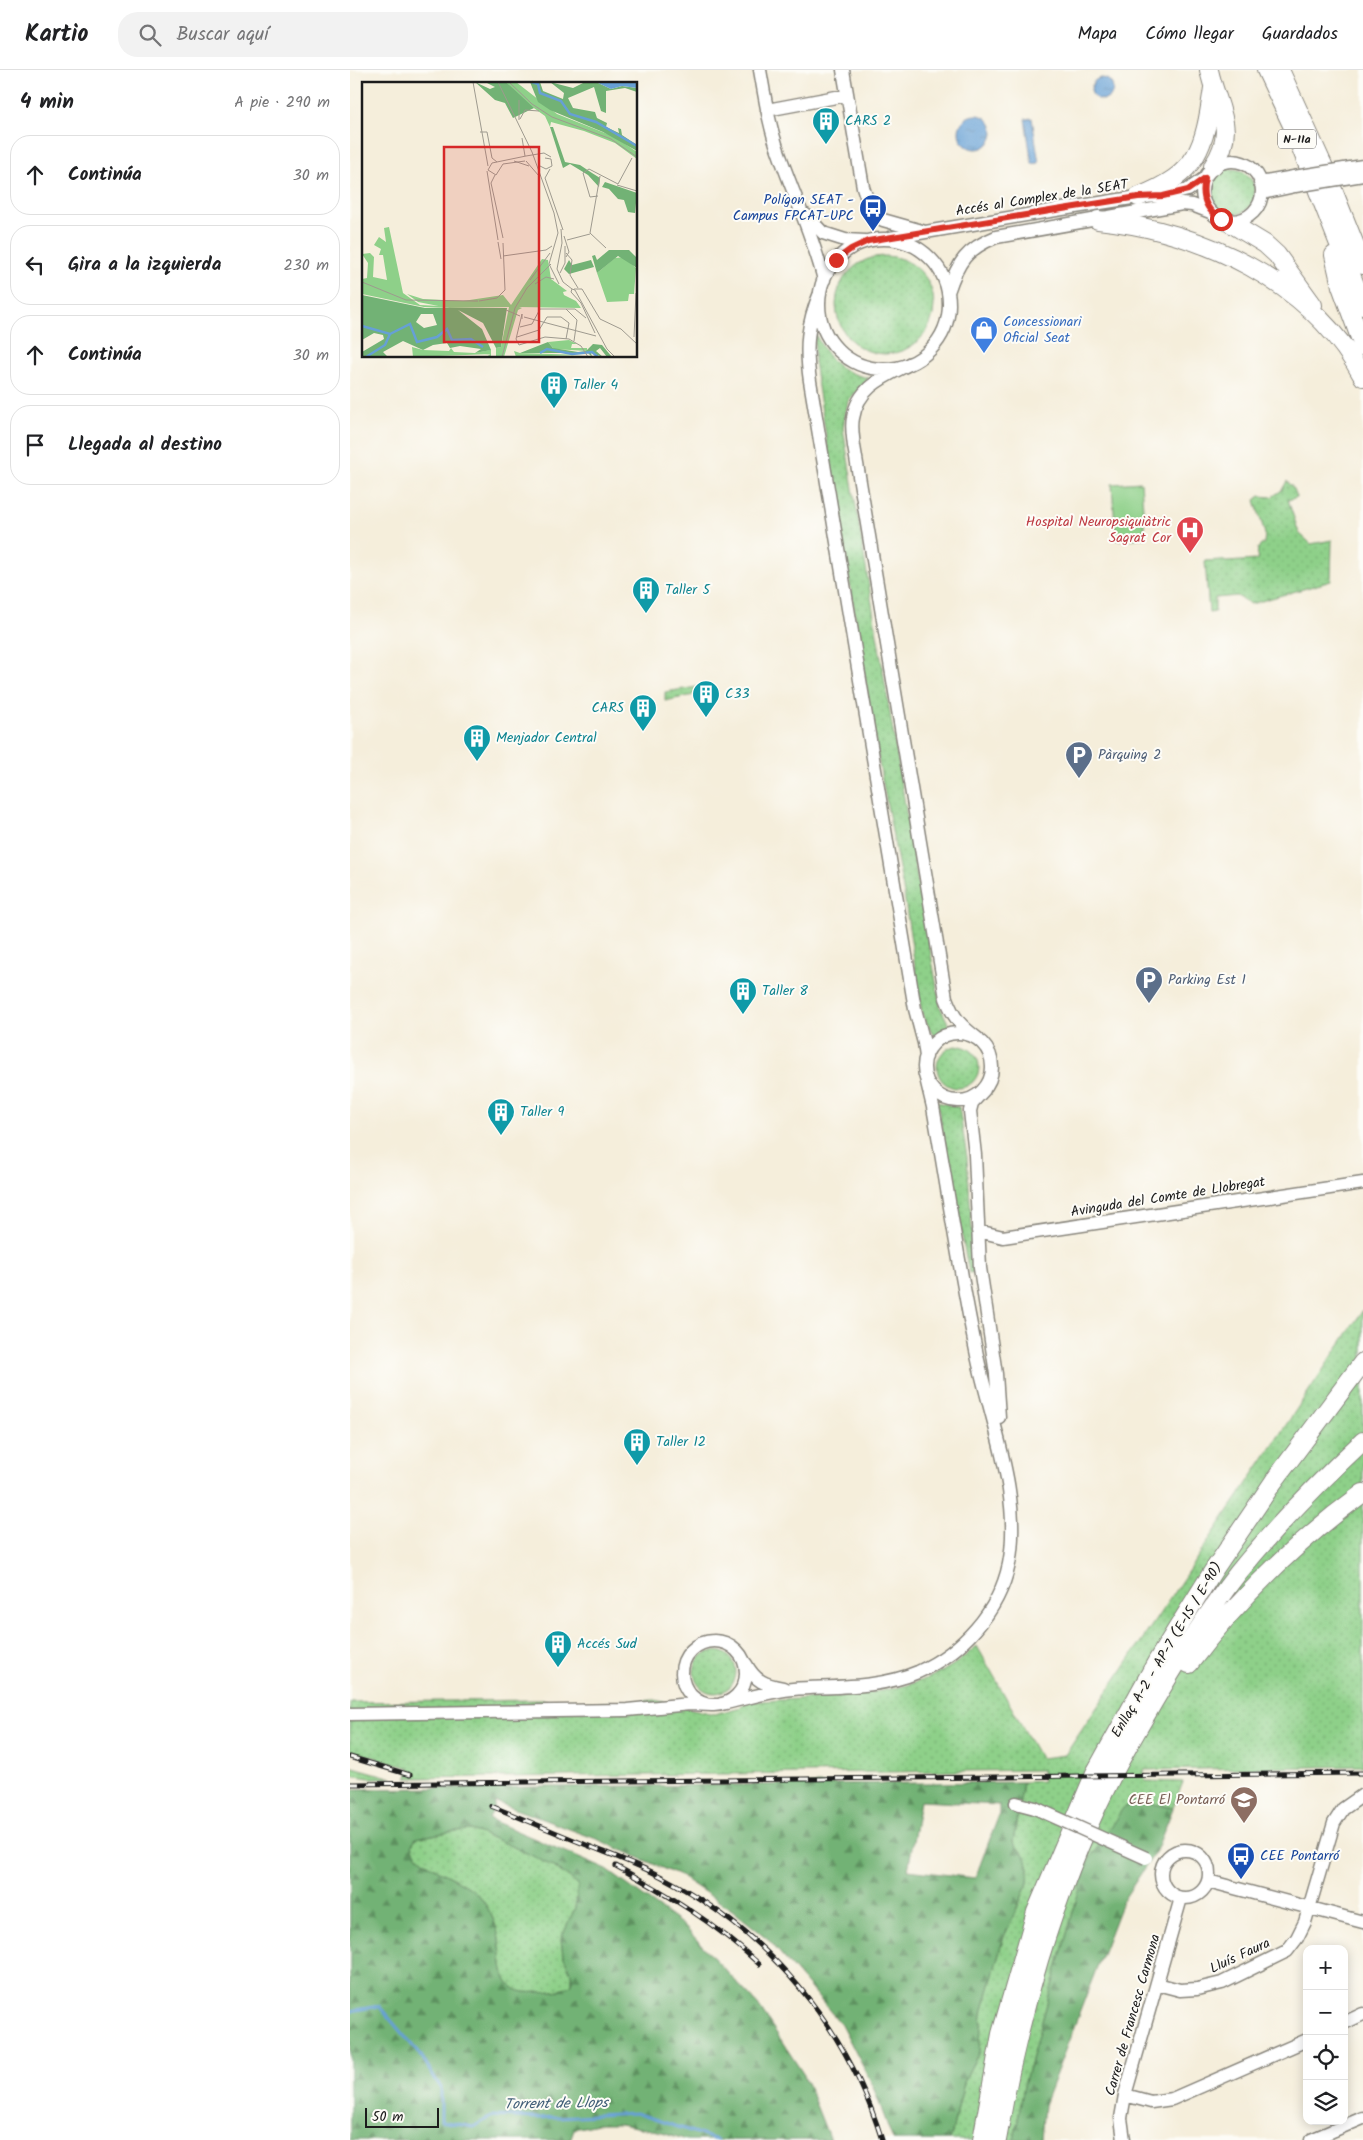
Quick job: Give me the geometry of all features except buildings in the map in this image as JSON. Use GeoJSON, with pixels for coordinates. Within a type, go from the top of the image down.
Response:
{"type":"FeatureCollection","features":[{"type":"Feature","properties":{"kind":"highway"},"geometry":{"type":"LineString","coordinates":[[1209,70],[1226,130],[1222,151],[1209,172]]}},
{"type":"Feature","properties":{"kind":"highway","name":"N-IIa"},"geometry":{"type":"LineString","coordinates":[[1266,70],[1292,125],[1363,305]]}},
{"type":"Feature","properties":{"kind":"highway","name":"N-IIa"},"geometry":{"type":"LineString","coordinates":[[1280,70],[1323,166],[1363,265]]}},
{"type":"Feature","properties":{"kind":"highway"},"geometry":{"type":"LineString","coordinates":[[1138,197],[1157,190],[1182,175],[1194,158],[1202,144],[1213,88]]}},
{"type":"Feature","properties":{"kind":"highway"},"geometry":{"type":"LineString","coordinates":[[1323,166],[1363,235]]}},
{"type":"Feature","properties":{"kind":"highway"},"geometry":{"type":"LineString","coordinates":[[1326,210],[1342,286],[1363,346]]}},
{"type":"Feature","properties":{"kind":"highway"},"geometry":{"type":"LineString","coordinates":[[1098,220],[1160,230],[1240,261],[1280,286],[1330,330]]}},
{"type":"Feature","properties":{"kind":"highway"},"geometry":{"type":"LineString","coordinates":[[1227,221],[1250,234],[1277,255],[1354,361],[1363,377]]}},
{"type":"Feature","properties":{"kind":"highway","name":"Enllaç A-2 - AP-7 (E-15 / E-90)"},"geometry":{"type":"LineString","coordinates":[[982,2140],[1001,2034],[1036,1912],[1078,1810],[1099,1766],[1156,1661],[1213,1571],[1274,1481],[1363,1362]]}},
{"type":"Feature","properties":{"kind":"highway","name":"Enllaç A-2 - AP-7 (E-15 / E-90)"},"geometry":{"type":"LineString","coordinates":[[998,2140],[1023,2019],[1051,1922],[1081,1845],[1107,1786],[1176,1663],[1238,1574],[1310,1491],[1363,1441]]}},
{"type":"Feature","properties":{"kind":"highway"},"geometry":{"type":"LineString","coordinates":[[1134,1736],[1202,1647],[1235,1608],[1271,1570],[1302,1542],[1363,1493]]}},
{"type":"Feature","properties":{"kind":"street"},"geometry":{"type":"LineString","coordinates":[[760,70],[767,110],[778,152],[814,241],[824,280]]}},
{"type":"Feature","properties":{"kind":"street"},"geometry":{"type":"LineString","coordinates":[[843,70],[862,187],[870,208],[883,220],[924,232]]}},
{"type":"Feature","properties":{"kind":"street"},"geometry":{"type":"LineString","coordinates":[[767,110],[847,95]]}},
{"type":"Feature","properties":{"kind":"street","name":"Accés al Complex de la SEAT"},"geometry":{"type":"LineString","coordinates":[[881,239],[1138,197],[1163,196],[1188,190],[1221,162],[1233,160],[1245,162],[1257,173],[1261,188]]}},
{"type":"Feature","properties":{"kind":"street"},"geometry":{"type":"LineString","coordinates":[[1227,221],[1240,221],[1251,215],[1259,205],[1261,188],[1363,166]]}},
{"type":"Feature","properties":{"kind":"street"},"geometry":{"type":"LineString","coordinates":[[1209,172],[1203,196],[1210,212]]}},
{"type":"Feature","properties":{"kind":"street"},"geometry":{"type":"LineString","coordinates":[[1294,181],[1363,175]]}},
{"type":"Feature","properties":{"kind":"street","name":"Accés al Complex de la SEAT"},"geometry":{"type":"LineString","coordinates":[[948,292],[960,262],[981,243],[1011,234],[1182,204],[1192,205],[1227,221]]}},
{"type":"Feature","properties":{"kind":"street"},"geometry":{"type":"LineString","coordinates":[[803,212],[823,233],[845,240],[868,241],[881,239],[898,241],[913,246],[930,257],[942,273],[948,292],[949,313],[942,334],[929,351],[911,364],[878,379],[862,393],[853,418],[854,446],[946,998],[956,1020],[986,1047],[993,1069],[990,1080],[972,1103],[970,1111],[975,1155],[980,1268],[996,1374],[1001,1450]]}},
{"type":"Feature","properties":{"kind":"street"},"geometry":{"type":"LineString","coordinates":[[868,241],[851,249],[836,260],[824,280],[808,328],[806,355],[915,1009],[926,1057]]}},
{"type":"Feature","properties":{"kind":"street"},"geometry":{"type":"LineString","coordinates":[[820,293],[820,316],[827,334],[838,350],[853,361],[871,368],[891,368],[911,364]]}},
{"type":"Feature","properties":{"kind":"street"},"geometry":{"type":"LineString","coordinates":[[350,1714],[617,1710],[690,1704],[716,1704],[791,1689],[858,1686],[898,1679],[918,1672],[959,1646],[976,1630],[991,1610],[1009,1566],[1013,1521],[1001,1450],[978,1359],[933,1107],[924,1068],[930,1048],[947,1035],[968,1034],[978,1039]]}},
{"type":"Feature","properties":{"kind":"street"},"geometry":{"type":"LineString","coordinates":[[926,1078],[936,1092],[951,1101],[963,1101],[974,1098],[984,1090]]}},
{"type":"Feature","properties":{"kind":"street","name":"Avinguda del Comte de Llobregat"},"geometry":{"type":"LineString","coordinates":[[978,1231],[1003,1237],[1363,1183]]}},
{"type":"Feature","properties":{"kind":"street"},"geometry":{"type":"LineString","coordinates":[[656,1707],[677,1696],[682,1690],[683,1662],[694,1647],[704,1642],[716,1640],[736,1649],[758,1681],[768,1686],[791,1689]]}},
{"type":"Feature","properties":{"kind":"street"},"geometry":{"type":"LineString","coordinates":[[683,1682],[687,1691],[694,1698],[716,1704],[731,1700],[744,1686],[746,1677],[743,1657]]}},
{"type":"Feature","properties":{"kind":"street","name":"Lluís Faura"},"geometry":{"type":"LineString","coordinates":[[1157,1984],[1180,1990],[1222,1984],[1287,1951],[1298,1938],[1305,1922],[1334,1822],[1343,1809],[1363,1795]]}},
{"type":"Feature","properties":{"kind":"street"},"geometry":{"type":"LineString","coordinates":[[1016,1803],[1035,1808],[1162,1866]]}},
{"type":"Feature","properties":{"kind":"street"},"geometry":{"type":"LineString","coordinates":[[1180,1850],[1196,1852],[1207,1864],[1209,1872],[1208,1881],[1201,1892],[1195,1896],[1181,1898],[1164,1887],[1160,1874],[1162,1866],[1172,1854],[1180,1850]]}},
{"type":"Feature","properties":{"kind":"street"},"geometry":{"type":"LineString","coordinates":[[1208,1881],[1363,1922]]}},
{"type":"Feature","properties":{"kind":"street","name":"Carrer de Francesc Carmona"},"geometry":{"type":"LineString","coordinates":[[1124,2140],[1121,2118],[1125,2095],[1181,1898]]}},
{"type":"Feature","properties":{"kind":"street"},"geometry":{"type":"LineString","coordinates":[[1348,2021],[1363,2014]]}},
{"type":"Feature","properties":{"kind":"street"},"geometry":{"type":"LineString","coordinates":[[1125,2095],[1151,2102],[1172,2098],[1303,2042]]}},
{"type":"Feature","properties":{"kind":"street"},"geometry":{"type":"LineString","coordinates":[[1311,2140],[1363,2118]]}},
{"type":"Feature","properties":{"kind":"green space"},"geometry":{"type":"Polygon","coordinates":[[[1228,169],[1236,169],[1245,173],[1251,179],[1255,192],[1251,205],[1245,211],[1236,215],[1228,215],[1219,211],[1213,205],[1209,196],[1209,188],[1213,179],[1219,173],[1228,169]]]}},
{"type":"Feature","properties":{"kind":"green space"},"geometry":{"type":"Polygon","coordinates":[[[885,256],[904,260],[920,270],[930,286],[934,305],[930,324],[920,340],[904,350],[885,354],[866,350],[850,340],[840,324],[836,305],[840,286],[850,270],[866,260],[885,256]]]}},
{"type":"Feature","properties":{"kind":"green space"},"geometry":{"type":"Polygon","coordinates":[[[815,334],[825,351],[836,364],[849,372],[869,378],[848,401],[843,428],[919,889],[941,1009],[950,1027],[934,1036],[922,1014],[904,894],[879,763],[814,362],[815,334]]]}},
{"type":"Feature","properties":{"kind":"green space"},"geometry":{"type":"Polygon","coordinates":[[[1287,481],[1294,489],[1297,497],[1288,500],[1299,533],[1311,544],[1332,540],[1331,581],[1251,604],[1237,596],[1215,598],[1215,612],[1209,613],[1205,561],[1257,560],[1258,548],[1264,543],[1265,534],[1255,500],[1260,496],[1272,497],[1282,490],[1287,481]]]}},
{"type":"Feature","properties":{"kind":"green space"},"geometry":{"type":"Polygon","coordinates":[[[1141,482],[1145,538],[1116,540],[1112,484],[1141,482]]]}},
{"type":"Feature","properties":{"kind":"green space"},"geometry":{"type":"Polygon","coordinates":[[[697,687],[699,694],[665,701],[665,692],[697,687]]]}},
{"type":"Feature","properties":{"kind":"green space"},"geometry":{"type":"Polygon","coordinates":[[[962,1046],[970,1049],[976,1055],[979,1067],[976,1079],[970,1085],[954,1088],[946,1085],[940,1079],[937,1063],[940,1055],[946,1049],[962,1046]]]}},
{"type":"Feature","properties":{"kind":"green space"},"geometry":{"type":"Polygon","coordinates":[[[937,1102],[959,1107],[967,1157],[975,1272],[969,1273],[937,1102]]]}},
{"type":"Feature","properties":{"kind":"green space"},"geometry":{"type":"Polygon","coordinates":[[[1363,1310],[1363,1766],[1144,1770],[1145,1781],[1183,1782],[1173,1808],[1162,1805],[1087,1863],[1025,2081],[1014,2140],[950,2140],[965,2079],[979,2052],[982,2013],[1003,1939],[1028,1883],[1029,1868],[1023,1854],[1013,1842],[1023,1782],[1043,1781],[1042,1770],[407,1778],[410,1768],[350,1750],[350,1702],[547,1700],[547,1705],[561,1705],[655,1700],[714,1714],[741,1707],[747,1702],[853,1695],[907,1685],[953,1665],[977,1646],[1040,1758],[1065,1755],[1363,1310]]]}},
{"type":"Feature","properties":{"kind":"green space"},"geometry":{"type":"Polygon","coordinates":[[[715,1651],[730,1657],[736,1672],[730,1687],[715,1693],[700,1687],[694,1672],[700,1657],[715,1651]]]}},
{"type":"Feature","properties":{"kind":"green space"},"geometry":{"type":"Polygon","coordinates":[[[350,1766],[392,1778],[369,1778],[350,1775],[350,1766]]]}},
{"type":"Feature","properties":{"kind":"green space"},"geometry":{"type":"Polygon","coordinates":[[[1023,1782],[1013,1842],[1027,1860],[1029,1868],[1028,1883],[1003,1939],[982,2013],[979,2052],[965,2079],[950,2140],[893,2140],[872,2084],[841,2024],[767,1938],[732,1910],[680,1876],[599,1840],[496,1802],[489,1819],[607,1870],[683,1925],[758,2005],[804,2075],[830,2140],[687,2140],[662,2132],[620,2124],[597,2124],[574,2129],[570,2140],[350,2140],[350,1789],[1023,1782]],[[920,1801],[908,1870],[975,1878],[999,1815],[999,1805],[920,1801]],[[471,1830],[416,1838],[412,1844],[415,1852],[422,1860],[473,1890],[483,1901],[497,1929],[505,1976],[515,1989],[525,1992],[539,1992],[557,1991],[568,1987],[572,1984],[572,1976],[563,1955],[561,1939],[575,1908],[578,1886],[570,1878],[544,1862],[512,1846],[471,1830]]]}},
{"type":"Feature","properties":{"kind":"green space"},"geometry":{"type":"Polygon","coordinates":[[[1136,1800],[1173,1808],[1156,1851],[1122,1902],[1044,2105],[1041,2140],[1014,2140],[1025,2081],[1087,1863],[1123,1808],[1136,1800]]]}},
{"type":"Feature","properties":{"kind":"green space"},"geometry":{"type":"Polygon","coordinates":[[[471,1830],[512,1846],[544,1862],[570,1878],[578,1886],[575,1908],[561,1939],[563,1955],[572,1976],[572,1984],[568,1987],[557,1991],[539,1992],[525,1992],[515,1989],[505,1976],[497,1929],[483,1901],[473,1890],[422,1860],[415,1852],[412,1844],[416,1838],[471,1830]]]}},
{"type":"Feature","properties":{"kind":"water"},"geometry":{"type":"Polygon","coordinates":[[[1102,78],[1110,81],[1113,89],[1110,97],[1102,100],[1094,97],[1091,89],[1094,81],[1102,78]]]}},
{"type":"Feature","properties":{"kind":"water"},"geometry":{"type":"Polygon","coordinates":[[[976,115],[983,116],[988,120],[992,125],[992,139],[988,144],[983,148],[976,149],[969,148],[964,144],[960,139],[959,132],[960,125],[964,120],[969,116],[976,115]]]}},
{"type":"Feature","properties":{"kind":"water"},"geometry":{"type":"Polygon","coordinates":[[[1032,118],[1039,163],[1032,164],[1025,119],[1032,118]]]}},
{"type":"Feature","properties":{"kind":"waterway","name":"Torrent de Llops"},"geometry":{"type":"LineString","coordinates":[[350,2011],[379,2006],[422,2057],[441,2088],[441,2121],[473,2127],[493,2116],[537,2118],[636,2113],[717,2140]]}},
{"type":"Feature","properties":{"kind":"railway"},"geometry":{"type":"LineString","coordinates":[[350,1757],[410,1775]]}},
{"type":"Feature","properties":{"kind":"railway"},"geometry":{"type":"LineString","coordinates":[[350,1784],[1363,1773]]}},
{"type":"Feature","properties":{"kind":"railway"},"geometry":{"type":"LineString","coordinates":[[491,1806],[662,1877],[700,1899],[736,1925],[769,1954],[799,1986],[825,2021],[848,2059],[867,2098],[882,2140]]}},
{"type":"Feature","properties":{"kind":"railway"},"geometry":{"type":"LineString","coordinates":[[616,1866],[691,1910],[726,1935],[759,1964]]}},
{"type":"Feature","properties":{"kind":"place","name":"CARS 2"},"geometry":{"type":"Point","coordinates":[826,145]}},
{"type":"Feature","properties":{"kind":"place","name":"Polígon SEAT - Campus FPCAT-UPC"},"geometry":{"type":"Point","coordinates":[873,232]}},
{"type":"Feature","properties":{"kind":"place","name":"Concessionari Oficial Seat"},"geometry":{"type":"Point","coordinates":[984,354]}},
{"type":"Feature","properties":{"kind":"place","name":"Taller 4"},"geometry":{"type":"Point","coordinates":[554,409]}},
{"type":"Feature","properties":{"kind":"place","name":"Hospital Neuropsiquiàtric Sagrat Cor"},"geometry":{"type":"Point","coordinates":[1190,554]}},
{"type":"Feature","properties":{"kind":"place","name":"Taller 5"},"geometry":{"type":"Point","coordinates":[646,614]}},
{"type":"Feature","properties":{"kind":"place","name":"C33"},"geometry":{"type":"Point","coordinates":[706,718]}},
{"type":"Feature","properties":{"kind":"place","name":"CARS"},"geometry":{"type":"Point","coordinates":[643,732]}},
{"type":"Feature","properties":{"kind":"place","name":"Menjador Central"},"geometry":{"type":"Point","coordinates":[477,762]}},
{"type":"Feature","properties":{"kind":"place","name":"Pàrquing 2"},"geometry":{"type":"Point","coordinates":[1079,779]}},
{"type":"Feature","properties":{"kind":"place","name":"Parking Est 1"},"geometry":{"type":"Point","coordinates":[1149,1004]}},
{"type":"Feature","properties":{"kind":"place","name":"Taller 8"},"geometry":{"type":"Point","coordinates":[743,1015]}},
{"type":"Feature","properties":{"kind":"place","name":"Taller 9"},"geometry":{"type":"Point","coordinates":[501,1136]}},
{"type":"Feature","properties":{"kind":"place","name":"Taller 12"},"geometry":{"type":"Point","coordinates":[637,1466]}},
{"type":"Feature","properties":{"kind":"place","name":"Accés Sud"},"geometry":{"type":"Point","coordinates":[558,1668]}},
{"type":"Feature","properties":{"kind":"place","name":"CEE El Pontarró"},"geometry":{"type":"Point","coordinates":[1244,1824]}},
{"type":"Feature","properties":{"kind":"place","name":"CEE Pontarró"},"geometry":{"type":"Point","coordinates":[1241,1880]}},
{"type":"Feature","properties":{"kind":"route"},"geometry":{"type":"LineString","coordinates":[[836,260],[851,249],[868,241],[1138,197],[1163,196],[1188,190],[1205,178],[1203,196],[1206,204],[1210,212],[1221,219]]}}]}
